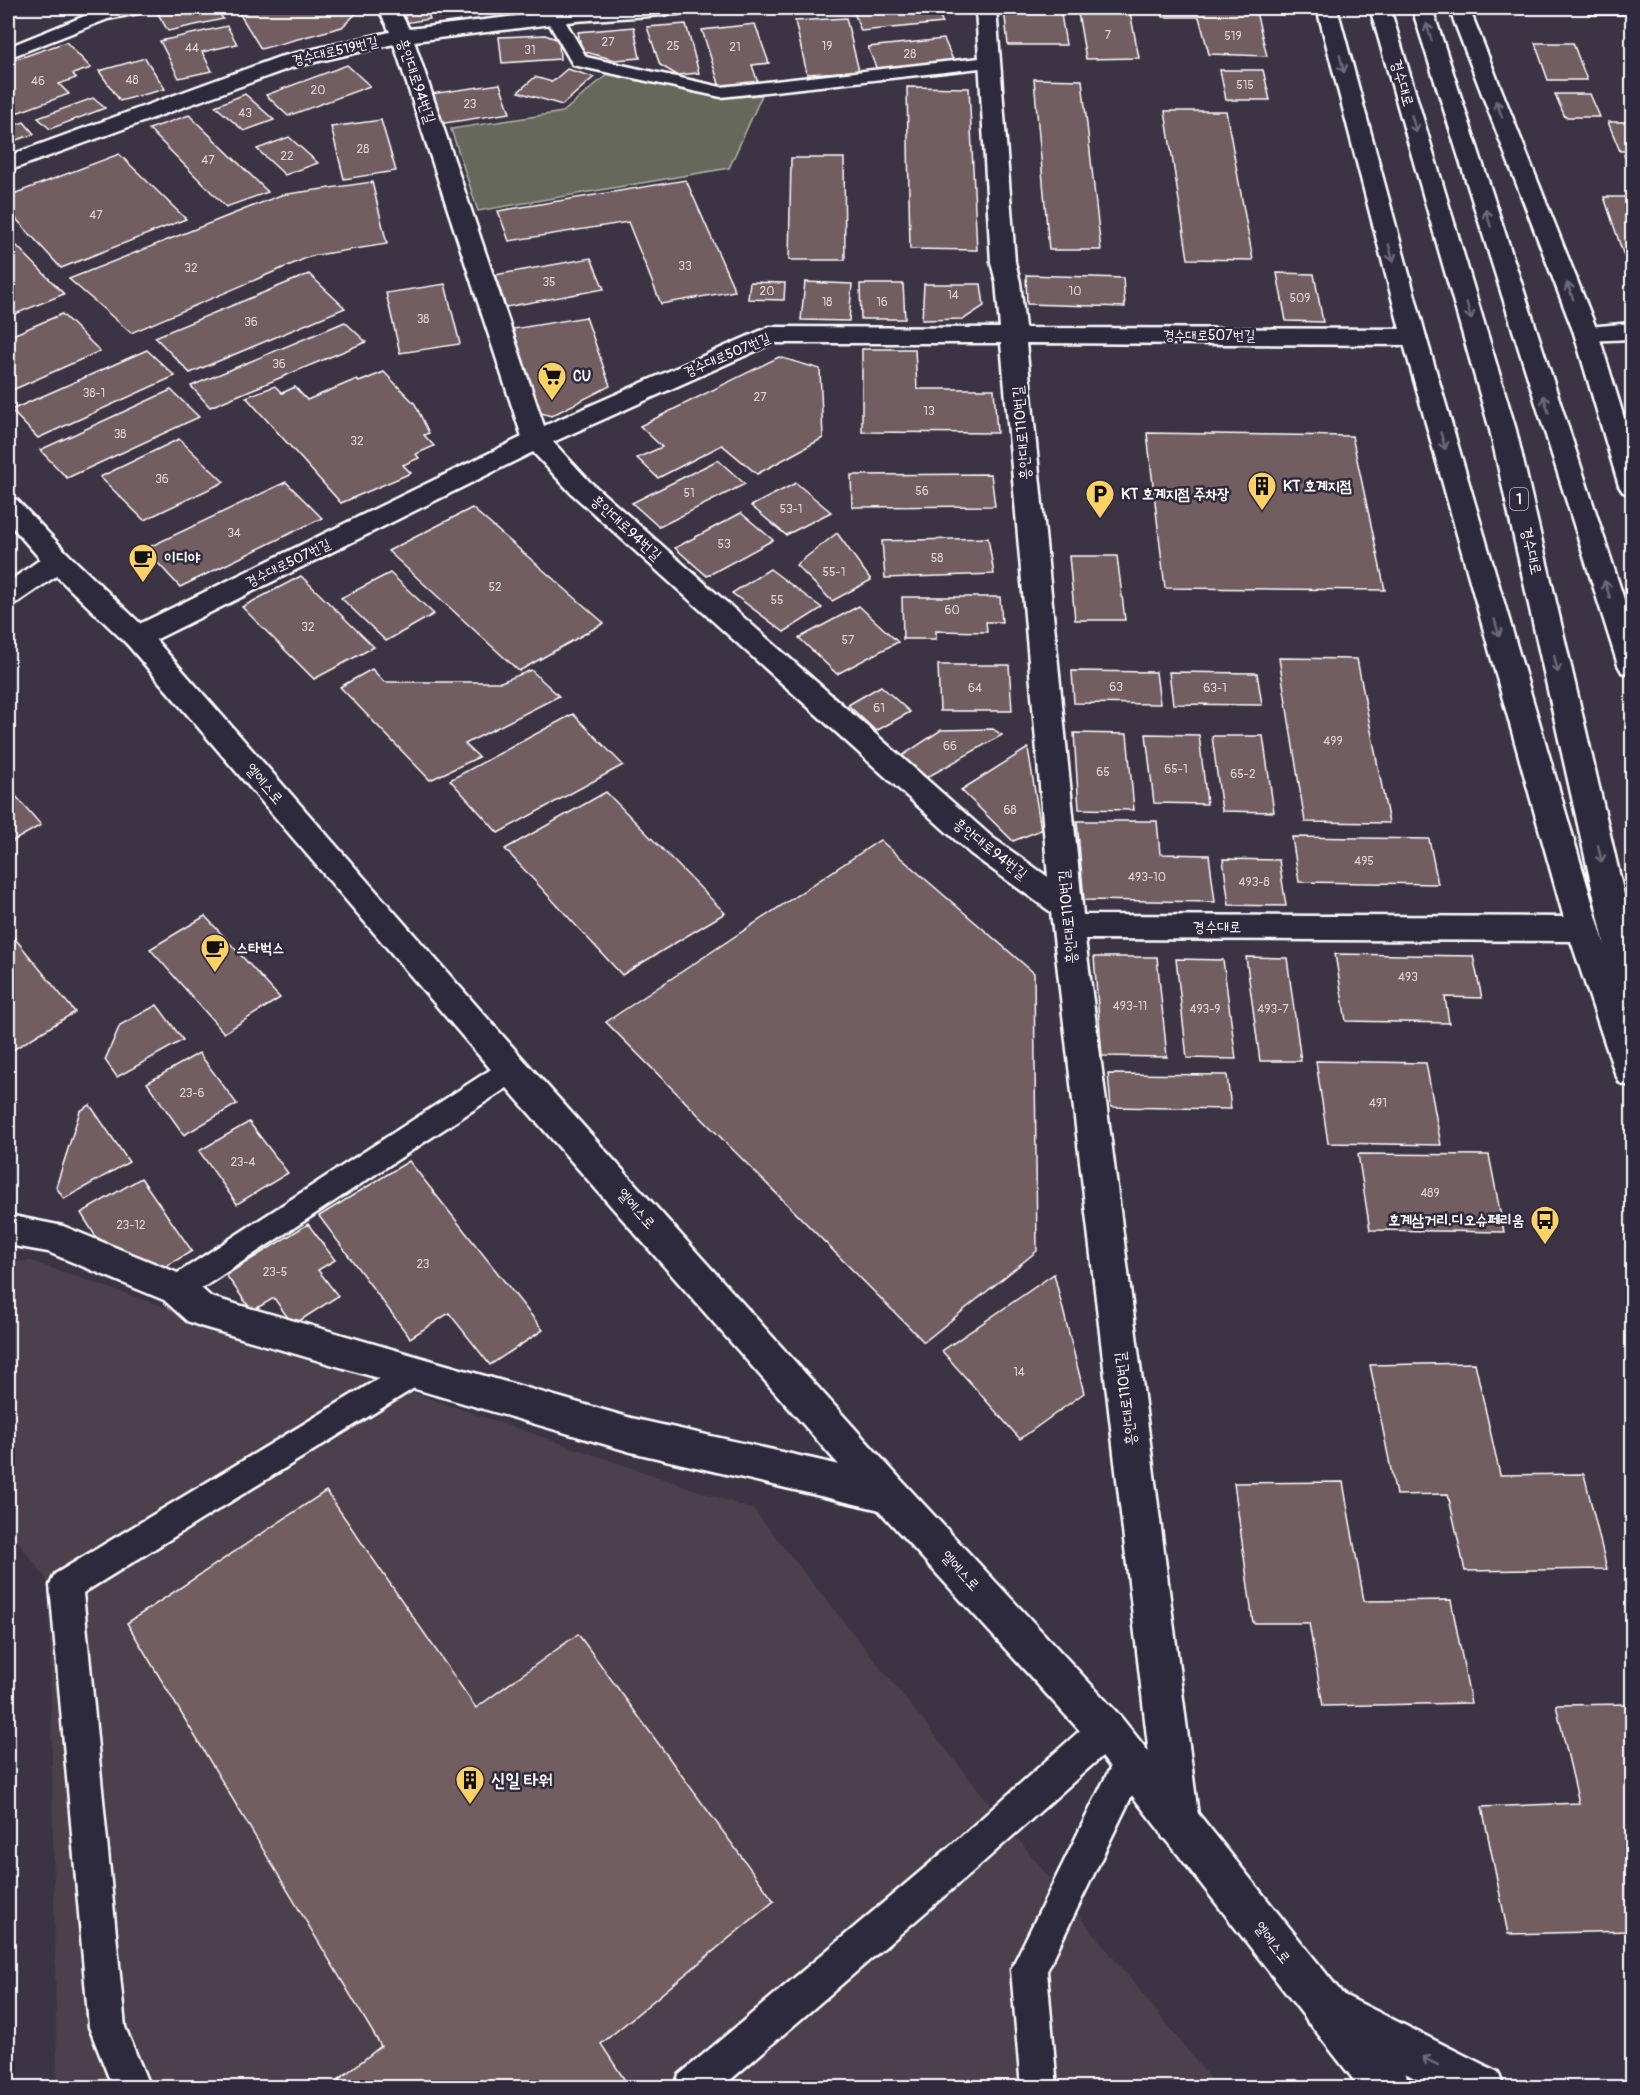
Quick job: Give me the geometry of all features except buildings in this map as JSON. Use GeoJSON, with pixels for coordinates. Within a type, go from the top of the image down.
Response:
{"type":"FeatureCollection","features":[{"type":"Feature","properties":{"kind":"street","name":"흥안대로94번길"},"geometry":{"type":"LineString","coordinates":[[388,8],[402,36],[536,440],[580,487],[982,846],[1068,917]]}},
{"type":"Feature","properties":{"kind":"street","name":"경수대로519번길"},"geometry":{"type":"LineString","coordinates":[[8,164],[287,62],[402,36],[555,18],[678,8]]}},
{"type":"Feature","properties":{"kind":"street","name":"흥안대로110번길"},"geometry":{"type":"LineString","coordinates":[[986,8],[1003,262],[1013,334],[1068,917],[1178,1823]]}},
{"type":"Feature","properties":{"kind":"street"},"geometry":{"type":"LineString","coordinates":[[1327,8],[1414,337],[1583,929],[1632,1072]]}},
{"type":"Feature","properties":{"kind":"street","name":"경수대로"},"geometry":{"type":"LineString","coordinates":[[1380,8],[1503,430],[1632,996]]}},
{"type":"Feature","properties":{"kind":"street"},"geometry":{"type":"LineString","coordinates":[[1422,8],[1556,433],[1632,664]]}},
{"type":"Feature","properties":{"kind":"street"},"geometry":{"type":"LineString","coordinates":[[1459,8],[1586,333],[1632,486]]}},
{"type":"Feature","properties":{"kind":"street"},"geometry":{"type":"LineString","coordinates":[[1586,333],[1632,331]]}},
{"type":"Feature","properties":{"kind":"street","name":"경수대로507번길"},"geometry":{"type":"LineString","coordinates":[[136,637],[536,440],[769,334],[1414,337]]}},
{"type":"Feature","properties":{"kind":"street","name":"엘에스로"},"geometry":{"type":"LineString","coordinates":[[8,506],[58,561],[136,637],[512,1070],[888,1494],[1106,1730],[1389,2088]]}},
{"type":"Feature","properties":{"kind":"street"},"geometry":{"type":"LineString","coordinates":[[8,595],[58,561]]}},
{"type":"Feature","properties":{"kind":"street","name":"경수대로"},"geometry":{"type":"LineString","coordinates":[[1068,917],[1583,929]]}},
{"type":"Feature","properties":{"kind":"street"},"geometry":{"type":"LineString","coordinates":[[8,1230],[51,1238],[177,1288],[200,1310],[631,1435],[888,1494]]}},
{"type":"Feature","properties":{"kind":"street"},"geometry":{"type":"LineString","coordinates":[[1324,2007],[1482,2088]]}},
{"type":"Feature","properties":{"kind":"lane"},"geometry":{"type":"LineString","coordinates":[[8,53],[103,15],[137,8]]}},
{"type":"Feature","properties":{"kind":"lane"},"geometry":{"type":"LineString","coordinates":[[555,18],[579,61],[721,92],[989,62]]}},
{"type":"Feature","properties":{"kind":"lane"},"geometry":{"type":"LineString","coordinates":[[177,1288],[512,1070]]}},
{"type":"Feature","properties":{"kind":"lane"},"geometry":{"type":"LineString","coordinates":[[132,2088],[107,2027],[66,1585],[414,1372]]}},
{"type":"Feature","properties":{"kind":"lane"},"geometry":{"type":"LineString","coordinates":[[692,2088],[959,1861],[1106,1730]]}},
{"type":"Feature","properties":{"kind":"lane"},"geometry":{"type":"LineString","coordinates":[[1039,2088],[1029,1969],[1132,1760]]}},
{"type":"Feature","properties":{"kind":"shaded area"},"geometry":{"type":"Polygon","coordinates":[[[31,1261],[754,1510],[1217,2087],[57,2087],[49,1583],[8,1527],[8,1262],[31,1261]]]}},
{"type":"Feature","properties":{"kind":"green space"},"geometry":{"type":"Polygon","coordinates":[[[610,72],[722,98],[762,95],[729,168],[478,211],[451,129],[563,112],[610,72]]]}},
{"type":"Feature","properties":{"kind":"place","name":"CU"},"geometry":{"type":"Point","coordinates":[552,402]}},
{"type":"Feature","properties":{"kind":"place","name":"KT 호계지점"},"geometry":{"type":"Point","coordinates":[1262,512]}},
{"type":"Feature","properties":{"kind":"place","name":"KT 호계지점 주차장"},"geometry":{"type":"Point","coordinates":[1100,520]}},
{"type":"Feature","properties":{"kind":"place","name":"이디야"},"geometry":{"type":"Point","coordinates":[143,584]}},
{"type":"Feature","properties":{"kind":"place","name":"스타벅스"},"geometry":{"type":"Point","coordinates":[215,974]}},
{"type":"Feature","properties":{"kind":"place","name":"호계삼거리.디오슈페리움"},"geometry":{"type":"Point","coordinates":[1545,1246]}},
{"type":"Feature","properties":{"kind":"place","name":"신일 타워"},"geometry":{"type":"Point","coordinates":[470,1806]}}]}
